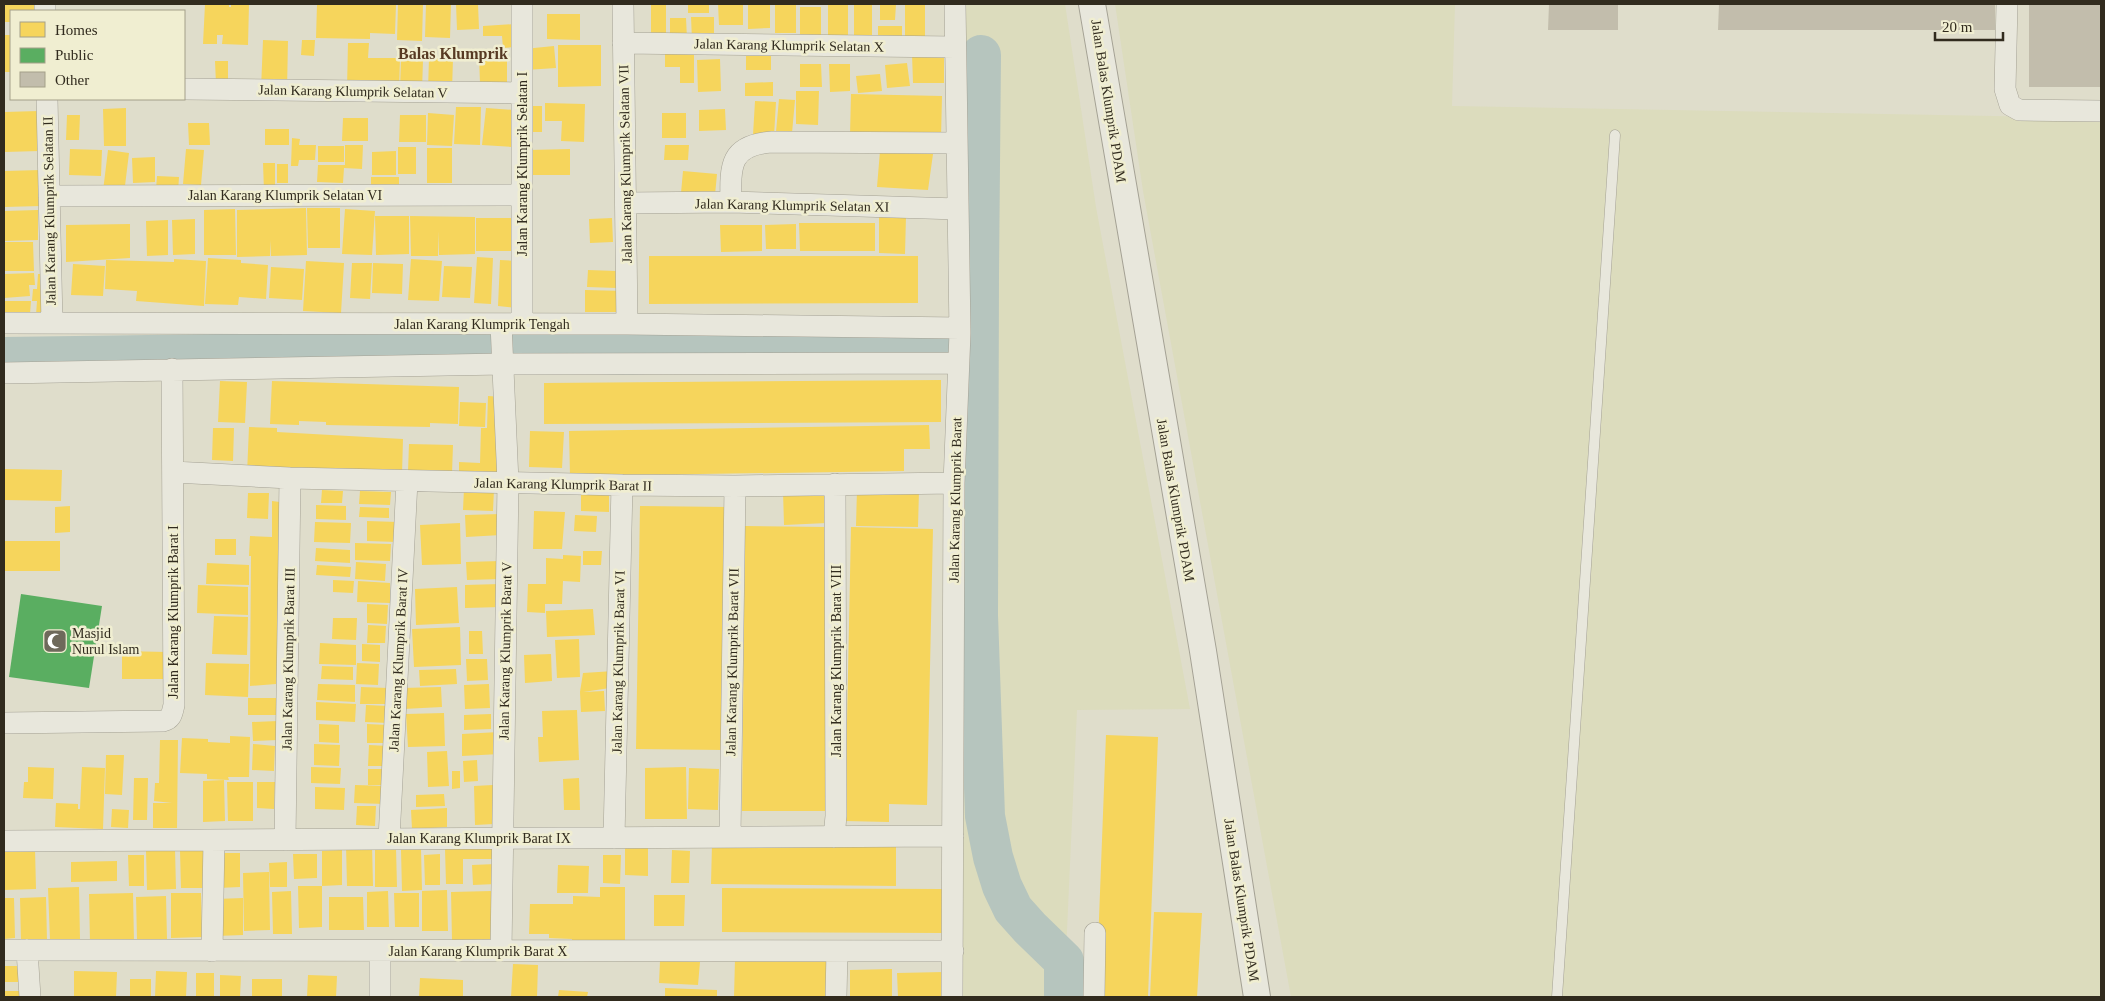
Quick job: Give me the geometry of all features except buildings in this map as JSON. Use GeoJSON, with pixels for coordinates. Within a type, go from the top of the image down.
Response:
{"type":"FeatureCollection","features":[{"type":"Feature","properties":{"kind":"street","name":"Jalan Karang Klumprik Selatan I"},"geometry":{"type":"LineString","coordinates":[[522,4],[522,324]]}},
{"type":"Feature","properties":{"kind":"street","name":"Jalan Karang Klumprik Selatan VII"},"geometry":{"type":"LineString","coordinates":[[623,4],[627,324]]}},
{"type":"Feature","properties":{"kind":"street","name":"Jalan Karang Klumprik Barat"},"geometry":{"type":"LineString","coordinates":[[952,997],[954,483],[960,331],[955,4]]}},
{"type":"Feature","properties":{"kind":"street","name":"Jalan Balas Klumprik PDAM"},"geometry":{"type":"LineString","coordinates":[[1092,4],[1203,651],[1257,997]]}},
{"type":"Feature","properties":{"kind":"street"},"geometry":{"type":"LineString","coordinates":[[2007,4],[2005,89],[2010,105],[2019,110],[2101,110]]}},
{"type":"Feature","properties":{"kind":"street","name":"Jalan Karang Klumprik Selatan X"},"geometry":{"type":"LineString","coordinates":[[624,43],[955,47]]}},
{"type":"Feature","properties":{"kind":"street","name":"Jalan Karang Klumprik Selatan V"},"geometry":{"type":"LineString","coordinates":[[185,89],[522,93]]}},
{"type":"Feature","properties":{"kind":"street","name":"Jalan Karang Klumprik Selatan II"},"geometry":{"type":"LineString","coordinates":[[47,100],[52,323]]}},
{"type":"Feature","properties":{"kind":"street"},"geometry":{"type":"LineString","coordinates":[[731,202],[730,182],[734,159],[744,148],[756,143],[957,143]]}},
{"type":"Feature","properties":{"kind":"street","name":"Jalan Karang Klumprik Selatan VI"},"geometry":{"type":"LineString","coordinates":[[48,196],[522,195]]}},
{"type":"Feature","properties":{"kind":"street","name":"Jalan Karang Klumprik Selatan XI"},"geometry":{"type":"LineString","coordinates":[[626,203],[731,202],[958,209]]}},
{"type":"Feature","properties":{"kind":"street","name":"Jalan Karang Klumprik Tengah"},"geometry":{"type":"LineString","coordinates":[[4,323],[52,323],[502,343],[958,359]]}},
{"type":"Feature","properties":{"kind":"street","name":"Jalan Karang Klumprik Tengah"},"geometry":{"type":"LineString","coordinates":[[4,373],[172,369],[502,343],[522,324],[627,324],[960,331]]}},
{"type":"Feature","properties":{"kind":"street","name":"Jalan Karang Klumprik Barat V"},"geometry":{"type":"LineString","coordinates":[[501,951],[508,482],[502,343]]}},
{"type":"Feature","properties":{"kind":"street","name":"Jalan Karang Klumprik Barat I"},"geometry":{"type":"LineString","coordinates":[[4,723],[163,720],[168,719],[172,715],[174,705],[172,369]]}},
{"type":"Feature","properties":{"kind":"street","name":"Jalan Karang Klumprik Barat II"},"geometry":{"type":"LineString","coordinates":[[173,472],[290,478],[622,485],[734,486],[954,483]]}},
{"type":"Feature","properties":{"kind":"street","name":"Jalan Karang Klumprik Barat III"},"geometry":{"type":"LineString","coordinates":[[285,840],[290,478]]}},
{"type":"Feature","properties":{"kind":"street","name":"Jalan Karang Klumprik Barat IV"},"geometry":{"type":"LineString","coordinates":[[389,839],[407,481]]}},
{"type":"Feature","properties":{"kind":"street","name":"Jalan Karang Klumprik Barat VIII"},"geometry":{"type":"LineString","coordinates":[[834,837],[836,816],[835,484]]}},
{"type":"Feature","properties":{"kind":"street","name":"Jalan Karang Klumprik Barat VI"},"geometry":{"type":"LineString","coordinates":[[614,838],[622,485]]}},
{"type":"Feature","properties":{"kind":"street","name":"Jalan Karang Klumprik Barat VII"},"geometry":{"type":"LineString","coordinates":[[730,837],[734,486]]}},
{"type":"Feature","properties":{"kind":"street","name":"Jalan Karang Klumprik Barat IX"},"geometry":{"type":"LineString","coordinates":[[4,841],[954,836]]}},
{"type":"Feature","properties":{"kind":"street"},"geometry":{"type":"LineString","coordinates":[[212,950],[214,840]]}},
{"type":"Feature","properties":{"kind":"street"},"geometry":{"type":"LineString","coordinates":[[1094,997],[1095,933]]}},
{"type":"Feature","properties":{"kind":"street","name":"Jalan Karang Klumprik Barat X"},"geometry":{"type":"LineString","coordinates":[[4,950],[953,951]]}},
{"type":"Feature","properties":{"kind":"street"},"geometry":{"type":"LineString","coordinates":[[27,950],[30,997]]}},
{"type":"Feature","properties":{"kind":"street"},"geometry":{"type":"LineString","coordinates":[[380,950],[380,997]]}},
{"type":"Feature","properties":{"kind":"street"},"geometry":{"type":"LineString","coordinates":[[836,997],[837,951]]}},
{"type":"Feature","properties":{"kind":"lane"},"geometry":{"type":"LineString","coordinates":[[1557,997],[1615,135]]}},
{"type":"Feature","properties":{"kind":"green space"},"geometry":{"type":"Polygon","coordinates":[[[959,4],[1065,4],[1096,207],[1190,709],[1077,710],[1064,997],[963,997],[957,143],[959,4]]]}},
{"type":"Feature","properties":{"kind":"green space"},"geometry":{"type":"Polygon","coordinates":[[[1115,4],[1455,4],[1452,106],[2101,118],[2101,997],[1291,997],[1143,191],[1115,4]]]}},
{"type":"Feature","properties":{"kind":"waterway"},"geometry":{"type":"LineString","coordinates":[[981,55],[978,615],[985,816],[993,857],[1002,886],[1013,909],[1064,961],[1064,997]]}},
{"type":"Feature","properties":{"kind":"waterway"},"geometry":{"type":"LineString","coordinates":[[4,357],[511,350],[622,355],[938,345],[978,347]]}},
{"type":"Feature","properties":{"kind":"place","name":"Masjid Nurul Islam"},"geometry":{"type":"Point","coordinates":[55,641]}},
{"type":"Feature","properties":{"kind":"district","name":"Balas Klumprik"},"geometry":{"type":"Point","coordinates":[453,53]}}]}
